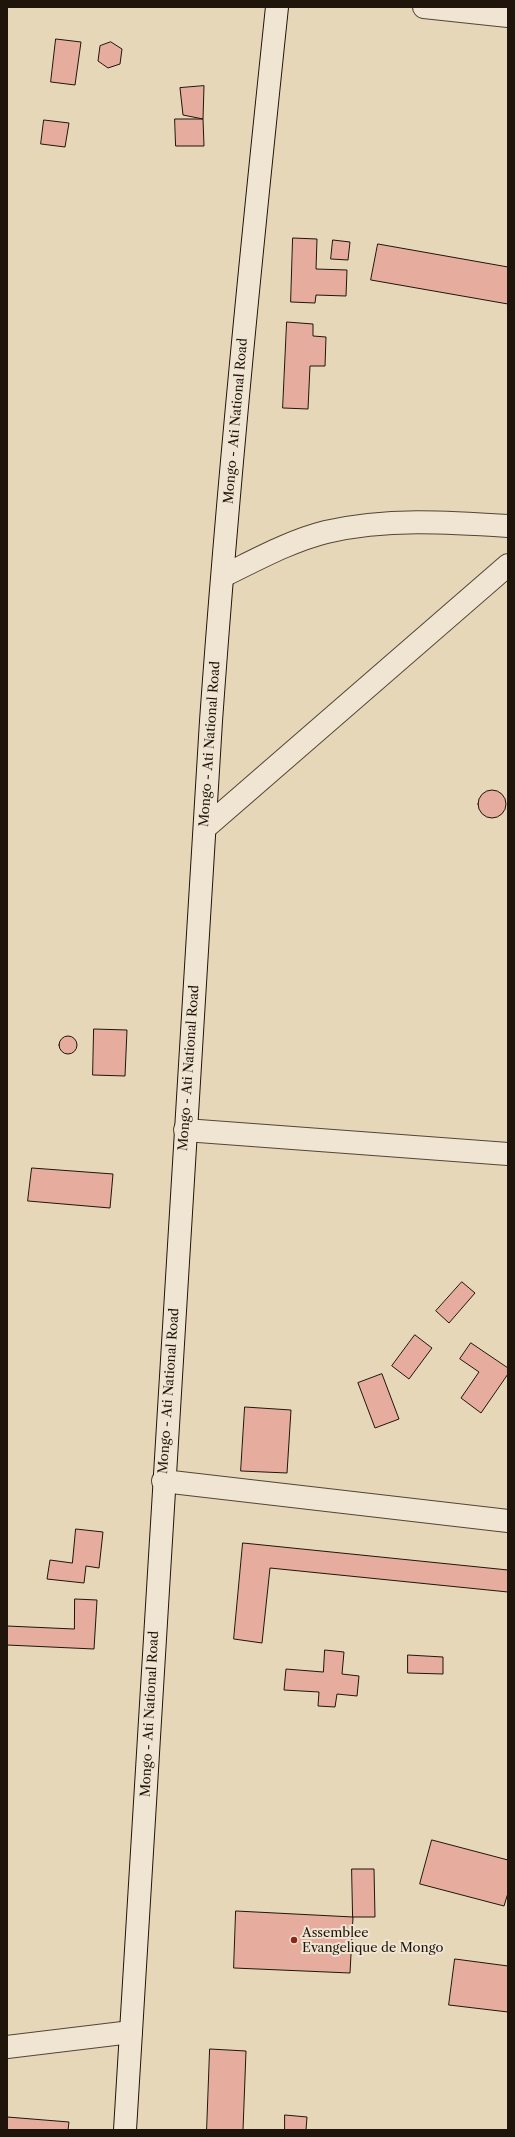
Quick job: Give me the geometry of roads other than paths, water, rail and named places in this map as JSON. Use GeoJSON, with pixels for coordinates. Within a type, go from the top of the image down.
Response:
{"type":"FeatureCollection","features":[{"type":"Feature","properties":{"kind":"main road","name":"Mongo - Ati National Road"},"geometry":{"type":"LineString","coordinates":[[126,2130],[163,1481],[205,828],[223,576],[252,244],[277,7]]}},
{"type":"Feature","properties":{"kind":"main road"},"geometry":{"type":"LineString","coordinates":[[424,7],[508,16]]}},
{"type":"Feature","properties":{"kind":"main road"},"geometry":{"type":"LineString","coordinates":[[223,576],[283,548],[325,532],[368,524],[412,521],[508,526]]}},
{"type":"Feature","properties":{"kind":"main road"},"geometry":{"type":"LineString","coordinates":[[205,828],[508,565]]}},
{"type":"Feature","properties":{"kind":"main road"},"geometry":{"type":"LineString","coordinates":[[185,1130],[508,1154]]}},
{"type":"Feature","properties":{"kind":"main road"},"geometry":{"type":"LineString","coordinates":[[163,1481],[508,1521]]}},
{"type":"Feature","properties":{"kind":"main road"},"geometry":{"type":"LineString","coordinates":[[7,2047],[131,2032]]}},
{"type":"Feature","properties":{"kind":"place","name":"Assemblee Evangelique de Mongo"},"geometry":{"type":"Point","coordinates":[294,1940]}}]}
